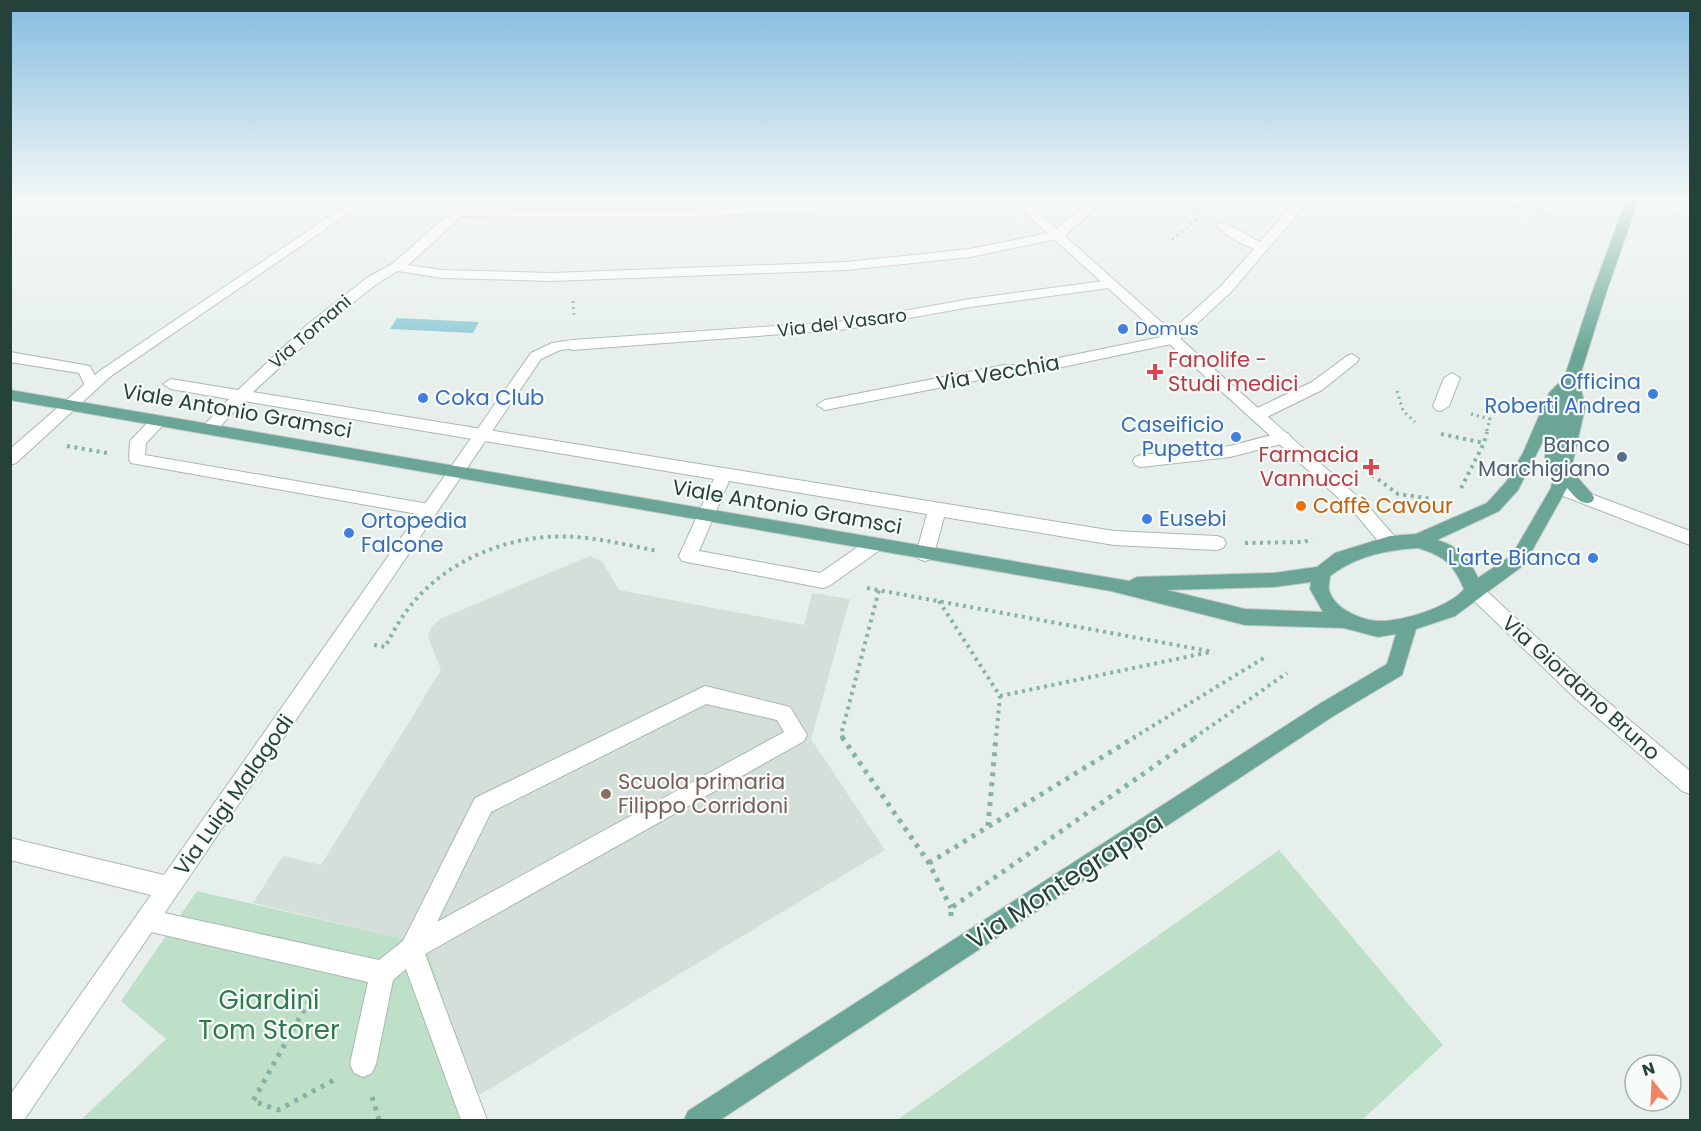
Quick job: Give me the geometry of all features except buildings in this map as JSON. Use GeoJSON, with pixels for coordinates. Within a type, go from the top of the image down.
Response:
{"type":"FeatureCollection","features":[{"type":"Feature","properties":{"kind":"main road"},"geometry":{"type":"LineString","coordinates":[[1561,481],[1553,460],[1552,442],[1615,251]]}},
{"type":"Feature","properties":{"kind":"main road"},"geometry":{"type":"LineString","coordinates":[[1344,620],[1327,604],[1319,589],[1322,573],[1341,558],[1390,543],[1418,541],[1492,507],[1512,486],[1531,453],[1554,397],[1572,379]]}},
{"type":"Feature","properties":{"kind":"main road","name":"Viale Antonio Gramsci"},"geometry":{"type":"LineString","coordinates":[[10,395],[925,554],[1111,584],[1245,617],[1344,620],[1378,629],[1408,624],[1448,611],[1518,560],[1561,481]]}},
{"type":"Feature","properties":{"kind":"main road"},"geometry":{"type":"LineString","coordinates":[[1418,541],[1443,549],[1463,565],[1474,590]]}},
{"type":"Feature","properties":{"kind":"main road","name":"Viale Antonio Gramsci"},"geometry":{"type":"LineString","coordinates":[[1111,584],[1256,581],[1322,573]]}},
{"type":"Feature","properties":{"kind":"main road","name":"Via Montegrappa"},"geometry":{"type":"LineString","coordinates":[[697,1120],[953,956],[1328,709],[1395,669],[1408,624]]}},
{"type":"Feature","properties":{"kind":"street"},"geometry":{"type":"LineString","coordinates":[[10,459],[106,373],[287,251]]}},
{"type":"Feature","properties":{"kind":"street","name":"Via Tomani"},"geometry":{"type":"LineString","coordinates":[[208,429],[315,323],[382,272],[397,267],[416,251]]}},
{"type":"Feature","properties":{"kind":"street"},"geometry":{"type":"LineString","coordinates":[[397,267],[442,274],[551,277],[846,266],[981,251]]}},
{"type":"Feature","properties":{"kind":"street"},"geometry":{"type":"LineString","coordinates":[[1074,251],[1360,508],[1390,543]]}},
{"type":"Feature","properties":{"kind":"street"},"geometry":{"type":"LineString","coordinates":[[1172,340],[1226,289],[1260,251]]}},
{"type":"Feature","properties":{"kind":"street","name":"Via del Vasaro"},"geometry":{"type":"LineString","coordinates":[[482,435],[536,356],[557,346],[848,325],[970,303],[1111,284]]}},
{"type":"Feature","properties":{"kind":"street","name":"Via Vecchia"},"geometry":{"type":"LineString","coordinates":[[825,405],[1005,370],[1024,370],[1172,340]]}},
{"type":"Feature","properties":{"kind":"street"},"geometry":{"type":"LineString","coordinates":[[10,357],[85,369],[92,386]]}},
{"type":"Feature","properties":{"kind":"street"},"geometry":{"type":"LineString","coordinates":[[1257,415],[1317,386],[1352,359]]}},
{"type":"Feature","properties":{"kind":"street"},"geometry":{"type":"LineString","coordinates":[[1441,406],[1452,378]]}},
{"type":"Feature","properties":{"kind":"street"},"geometry":{"type":"LineString","coordinates":[[171,384],[1114,538],[1217,543]]}},
{"type":"Feature","properties":{"kind":"street"},"geometry":{"type":"LineString","coordinates":[[159,421],[138,441],[138,459],[429,510]]}},
{"type":"Feature","properties":{"kind":"street"},"geometry":{"type":"LineString","coordinates":[[456,472],[482,435]]}},
{"type":"Feature","properties":{"kind":"street"},"geometry":{"type":"LineString","coordinates":[[1141,461],[1224,455],[1253,449],[1283,438]]}},
{"type":"Feature","properties":{"kind":"street","name":"Via Luigi Malagodi"},"geometry":{"type":"LineString","coordinates":[[10,1118],[456,472]]}},
{"type":"Feature","properties":{"kind":"street"},"geometry":{"type":"LineString","coordinates":[[724,474],[688,556],[823,580],[874,545]]}},
{"type":"Feature","properties":{"kind":"street"},"geometry":{"type":"LineString","coordinates":[[1561,481],[1586,498],[1690,538]]}},
{"type":"Feature","properties":{"kind":"street"},"geometry":{"type":"LineString","coordinates":[[925,554],[937,510]]}},
{"type":"Feature","properties":{"kind":"street","name":"Via Giordano Bruno"},"geometry":{"type":"LineString","coordinates":[[1474,590],[1582,692],[1690,784]]}},
{"type":"Feature","properties":{"kind":"street"},"geometry":{"type":"LineString","coordinates":[[363,1064],[382,973],[411,949],[797,735],[783,713],[705,694],[483,805],[411,949],[474,1120]]}},
{"type":"Feature","properties":{"kind":"street"},"geometry":{"type":"LineString","coordinates":[[10,849],[170,888]]}},
{"type":"Feature","properties":{"kind":"street"},"geometry":{"type":"LineString","coordinates":[[146,921],[382,973]]}},
{"type":"Feature","properties":{"kind":"path"},"geometry":{"type":"LineString","coordinates":[[1460,490],[1484,443],[1490,419]]}},
{"type":"Feature","properties":{"kind":"path"},"geometry":{"type":"LineString","coordinates":[[1398,494],[1434,499]]}},
{"type":"Feature","properties":{"kind":"path"},"geometry":{"type":"LineString","coordinates":[[385,647],[414,601],[450,569],[489,550],[535,537],[575,537],[688,556]]}},
{"type":"Feature","properties":{"kind":"path"},"geometry":{"type":"LineString","coordinates":[[1217,543],[1304,542],[1314,538]]}},
{"type":"Feature","properties":{"kind":"path"},"geometry":{"type":"LineString","coordinates":[[823,580],[1214,652],[1000,696]]}},
{"type":"Feature","properties":{"kind":"path"},"geometry":{"type":"LineString","coordinates":[[879,590],[841,735],[929,862],[951,908],[953,956]]}},
{"type":"Feature","properties":{"kind":"path"},"geometry":{"type":"LineString","coordinates":[[939,601],[1000,696],[988,826]]}},
{"type":"Feature","properties":{"kind":"path"},"geometry":{"type":"LineString","coordinates":[[929,862],[1267,656]]}},
{"type":"Feature","properties":{"kind":"path"},"geometry":{"type":"LineString","coordinates":[[951,908],[1287,673]]}},
{"type":"Feature","properties":{"kind":"path"},"geometry":{"type":"LineString","coordinates":[[330,963],[253,1101],[278,1110],[363,1064]]}},
{"type":"Feature","properties":{"kind":"shaded area","name":"Scuola primaria Filippo Corridoni"},"geometry":{"type":"Polygon","coordinates":[[[590,556],[602,561],[619,590],[804,625],[812,593],[850,599],[811,739],[885,850],[476,1097],[426,944],[253,903],[283,856],[321,865],[441,670],[428,637],[431,627],[442,618],[590,556]]]}},
{"type":"Feature","properties":{"kind":"green space"},"geometry":{"type":"Polygon","coordinates":[[[1279,850],[1443,1045],[1362,1120],[897,1120],[1279,850]]]}},
{"type":"Feature","properties":{"kind":"green space","name":"Giardini Tom Storer"},"geometry":{"type":"Polygon","coordinates":[[[197,891],[426,944],[483,1120],[81,1120],[166,1039],[121,1001],[197,891]]]}},
{"type":"Feature","properties":{"kind":"water"},"geometry":{"type":"Polygon","coordinates":[[[397,318],[479,322],[473,333],[390,329],[397,318]]]}},
{"type":"Feature","properties":{"kind":"place","name":"Domus"},"geometry":{"type":"Point","coordinates":[1123,329]}},
{"type":"Feature","properties":{"kind":"place","name":"Fanolife - Studi medici"},"geometry":{"type":"Point","coordinates":[1155,372]}},
{"type":"Feature","properties":{"kind":"place","name":"Officina Roberti Andrea"},"geometry":{"type":"Point","coordinates":[1653,394]}},
{"type":"Feature","properties":{"kind":"place","name":"Coka Club"},"geometry":{"type":"Point","coordinates":[423,398]}},
{"type":"Feature","properties":{"kind":"place","name":"Caseificio Pupetta"},"geometry":{"type":"Point","coordinates":[1236,437]}},
{"type":"Feature","properties":{"kind":"place","name":"Banco Marchigiano"},"geometry":{"type":"Point","coordinates":[1622,457]}},
{"type":"Feature","properties":{"kind":"place","name":"Farmacia Vannucci"},"geometry":{"type":"Point","coordinates":[1371,467]}},
{"type":"Feature","properties":{"kind":"place","name":"Caffè Cavour"},"geometry":{"type":"Point","coordinates":[1301,506]}},
{"type":"Feature","properties":{"kind":"place","name":"Eusebi"},"geometry":{"type":"Point","coordinates":[1147,519]}},
{"type":"Feature","properties":{"kind":"place","name":"Ortopedia Falcone"},"geometry":{"type":"Point","coordinates":[349,533]}},
{"type":"Feature","properties":{"kind":"place","name":"L'arte Bianca"},"geometry":{"type":"Point","coordinates":[1593,558]}},
{"type":"Feature","properties":{"kind":"place","name":"Scuola primaria Filippo Corridoni"},"geometry":{"type":"Point","coordinates":[606,794]}}]}
